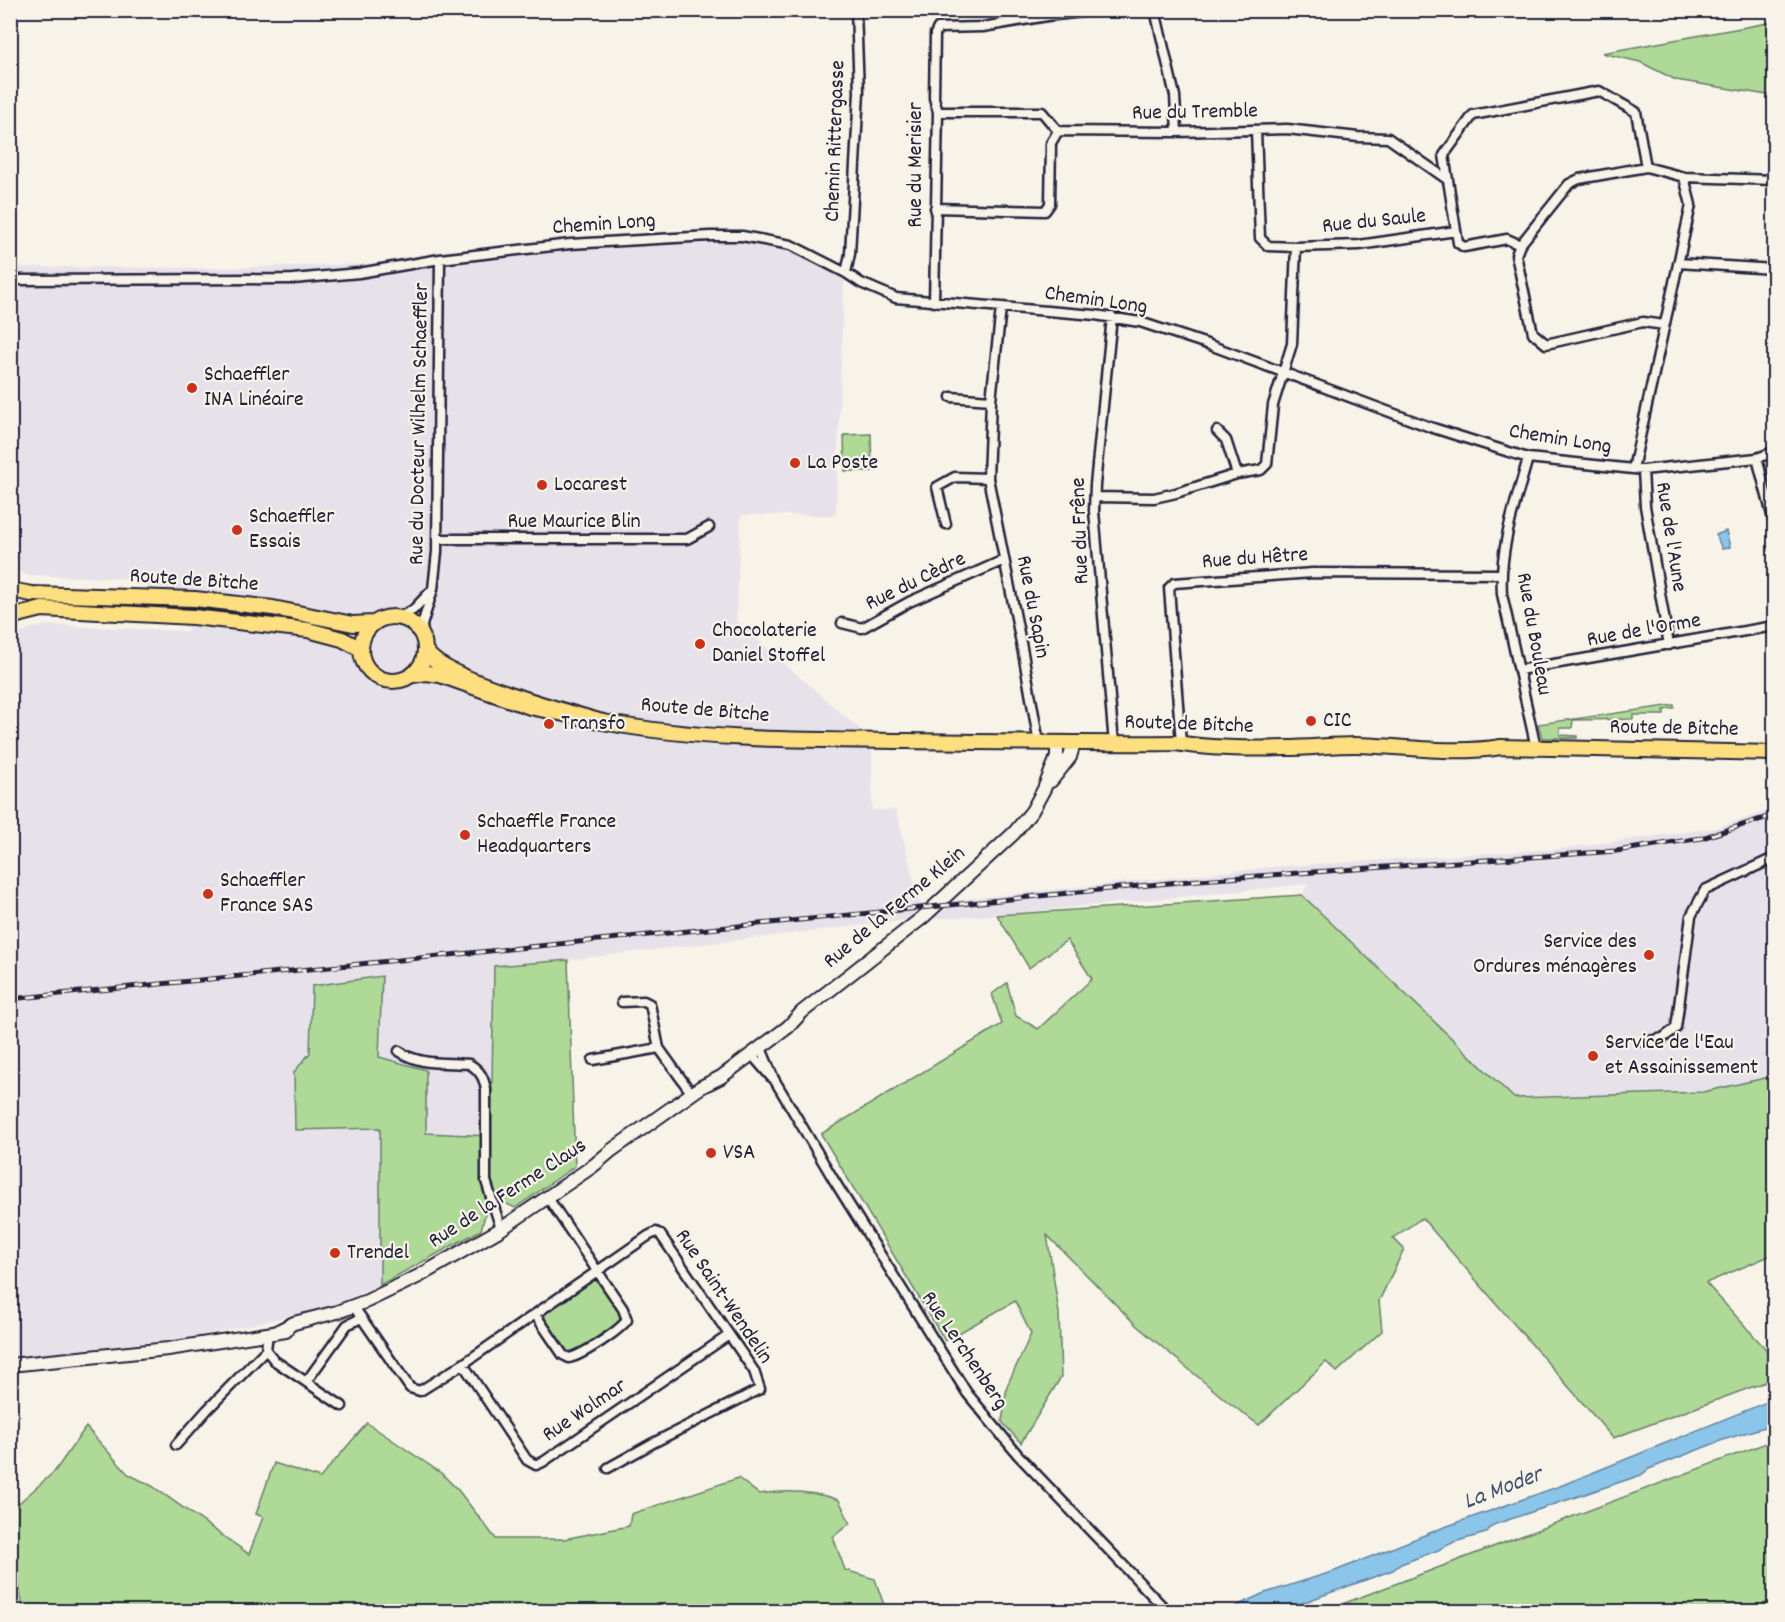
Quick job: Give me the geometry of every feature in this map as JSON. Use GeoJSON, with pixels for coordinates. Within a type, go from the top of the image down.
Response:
{"type":"FeatureCollection","features":[{"type":"Feature","properties":{"kind":"main road","name":"Route de Bitche"},"geometry":{"type":"LineString","coordinates":[[10,590],[32,594],[224,602],[294,611],[353,624],[374,623]]}},
{"type":"Feature","properties":{"kind":"main road","name":"Route de Bitche"},"geometry":{"type":"LineString","coordinates":[[10,617],[42,609],[193,616],[308,630],[342,639],[361,649]]}},
{"type":"Feature","properties":{"kind":"main road"},"geometry":{"type":"LineString","coordinates":[[399,617],[411,622],[423,635],[426,651],[422,664],[413,675],[395,681],[379,678],[367,668],[362,659],[364,634],[374,623],[386,618],[399,617]]}},
{"type":"Feature","properties":{"kind":"main road","name":"Route de Bitche"},"geometry":{"type":"LineString","coordinates":[[426,651],[439,664],[483,684],[603,722]]}},
{"type":"Feature","properties":{"kind":"main road","name":"Route de Bitche"},"geometry":{"type":"LineString","coordinates":[[413,675],[427,673],[440,675],[530,707],[657,731],[709,736],[1039,743],[1181,743],[1204,747],[1287,748],[1322,745],[1382,745],[1421,750],[1475,751],[1501,747],[1774,753]]}},
{"type":"Feature","properties":{"kind":"street","name":"Chemin Rittergasse"},"geometry":{"type":"LineString","coordinates":[[846,273],[850,254],[860,92],[855,10]]}},
{"type":"Feature","properties":{"kind":"street","name":"Rue du Merisier"},"geometry":{"type":"LineString","coordinates":[[934,302],[934,208],[938,112],[934,98],[934,33],[938,28],[983,27],[1101,10]]}},
{"type":"Feature","properties":{"kind":"street"},"geometry":{"type":"LineString","coordinates":[[1155,10],[1176,96],[1177,132]]}},
{"type":"Feature","properties":{"kind":"street"},"geometry":{"type":"LineString","coordinates":[[1520,244],[1507,239],[1464,247],[1458,243],[1444,155],[1473,115],[1599,91],[1636,112],[1646,166]]}},
{"type":"Feature","properties":{"kind":"street"},"geometry":{"type":"LineString","coordinates":[[934,208],[1045,211],[1050,204],[1051,143],[1058,131],[1042,112],[938,112]]}},
{"type":"Feature","properties":{"kind":"street","name":"Rue du Tremble"},"geometry":{"type":"LineString","coordinates":[[1058,131],[1177,132],[1287,129],[1388,138],[1448,180]]}},
{"type":"Feature","properties":{"kind":"street","name":"Rue du Saule"},"geometry":{"type":"LineString","coordinates":[[1256,130],[1260,238],[1268,246],[1359,245],[1456,231]]}},
{"type":"Feature","properties":{"kind":"street"},"geometry":{"type":"LineString","coordinates":[[1664,325],[1643,322],[1546,344],[1533,333],[1516,255],[1520,244],[1569,184],[1579,179],[1646,166],[1684,177],[1774,180]]}},
{"type":"Feature","properties":{"kind":"street"},"geometry":{"type":"LineString","coordinates":[[1633,469],[1691,205],[1684,177]]}},
{"type":"Feature","properties":{"kind":"street","name":"Chemin Long"},"geometry":{"type":"LineString","coordinates":[[11,280],[293,279],[359,273],[440,260],[570,244],[731,236],[760,238],[791,245],[884,294],[910,300],[1112,317],[1140,322],[1284,372],[1430,428],[1528,458],[1643,470],[1757,458],[1774,452]]}},
{"type":"Feature","properties":{"kind":"street"},"geometry":{"type":"LineString","coordinates":[[1095,497],[1154,498],[1237,474],[1261,470],[1267,464],[1273,405],[1292,344],[1296,247]]}},
{"type":"Feature","properties":{"kind":"street","name":"Rue du Docteur Wilhelm Schaeffler"},"geometry":{"type":"LineString","coordinates":[[423,635],[422,625],[436,573],[440,260]]}},
{"type":"Feature","properties":{"kind":"street"},"geometry":{"type":"LineString","coordinates":[[1678,263],[1774,268]]}},
{"type":"Feature","properties":{"kind":"street","name":"Rue du Sapin"},"geometry":{"type":"LineString","coordinates":[[1001,308],[991,400],[988,478],[1039,743]]}},
{"type":"Feature","properties":{"kind":"street","name":"Rue du Frêne"},"geometry":{"type":"LineString","coordinates":[[1112,317],[1095,497],[1114,744]]}},
{"type":"Feature","properties":{"kind":"street"},"geometry":{"type":"LineString","coordinates":[[951,397],[991,400]]}},
{"type":"Feature","properties":{"kind":"street"},"geometry":{"type":"LineString","coordinates":[[1217,431],[1226,440],[1237,474]]}},
{"type":"Feature","properties":{"kind":"street","name":"Rue du Bouleau"},"geometry":{"type":"LineString","coordinates":[[1528,458],[1505,545],[1501,574],[1502,594],[1536,748]]}},
{"type":"Feature","properties":{"kind":"street"},"geometry":{"type":"LineString","coordinates":[[1757,458],[1774,523]]}},
{"type":"Feature","properties":{"kind":"street","name":"Rue de l'Aune"},"geometry":{"type":"LineString","coordinates":[[1643,470],[1645,506],[1669,645]]}},
{"type":"Feature","properties":{"kind":"street"},"geometry":{"type":"LineString","coordinates":[[946,524],[938,487],[955,477],[988,478]]}},
{"type":"Feature","properties":{"kind":"street","name":"Rue Maurice Blin"},"geometry":{"type":"LineString","coordinates":[[437,539],[687,539],[709,527]]}},
{"type":"Feature","properties":{"kind":"street","name":"Rue du Cèdre"},"geometry":{"type":"LineString","coordinates":[[842,623],[862,628],[909,602],[1004,560]]}},
{"type":"Feature","properties":{"kind":"street","name":"Rue du Hêtre"},"geometry":{"type":"LineString","coordinates":[[1181,743],[1169,588],[1174,583],[1312,573],[1501,574]]}},
{"type":"Feature","properties":{"kind":"street","name":"Rue du Docteur Wilhelm Schaeffler"},"geometry":{"type":"LineString","coordinates":[[399,617],[413,610],[433,589]]}},
{"type":"Feature","properties":{"kind":"street","name":"Rue de l'Orme"},"geometry":{"type":"LineString","coordinates":[[1519,670],[1774,626]]}},
{"type":"Feature","properties":{"kind":"street","name":"Rue de la Ferme Klein"},"geometry":{"type":"LineString","coordinates":[[756,1052],[789,1026],[802,1012],[935,906],[1014,833],[1032,811],[1044,789],[1057,757],[1058,743]]}},
{"type":"Feature","properties":{"kind":"street","name":"Rue de la Ferme Klein"},"geometry":{"type":"LineString","coordinates":[[1044,789],[1066,763],[1074,743]]}},
{"type":"Feature","properties":{"kind":"street"},"geometry":{"type":"LineString","coordinates":[[1644,1042],[1663,1038],[1676,1028],[1691,916],[1705,890],[1774,858]]}},
{"type":"Feature","properties":{"kind":"street"},"geometry":{"type":"LineString","coordinates":[[622,1002],[644,1001],[650,1004],[658,1048],[692,1094]]}},
{"type":"Feature","properties":{"kind":"street"},"geometry":{"type":"LineString","coordinates":[[593,1060],[658,1048]]}},
{"type":"Feature","properties":{"kind":"street"},"geometry":{"type":"LineString","coordinates":[[399,1051],[413,1060],[469,1064],[483,1076],[486,1090],[486,1181],[501,1229]]}},
{"type":"Feature","properties":{"kind":"street","name":"Rue Lerchenberg"},"geometry":{"type":"LineString","coordinates":[[756,1052],[967,1393],[1018,1455],[1168,1611]]}},
{"type":"Feature","properties":{"kind":"street","name":"Rue de la Ferme Claus"},"geometry":{"type":"LineString","coordinates":[[10,1365],[168,1349],[274,1331],[294,1323],[337,1312],[358,1312],[501,1229],[593,1166],[612,1149],[756,1052]]}},
{"type":"Feature","properties":{"kind":"street"},"geometry":{"type":"LineString","coordinates":[[535,1314],[563,1355],[569,1358],[578,1356],[626,1323],[627,1316],[548,1198]]}},
{"type":"Feature","properties":{"kind":"street","name":"Rue Saint-Wendelin"},"geometry":{"type":"LineString","coordinates":[[358,1312],[413,1390],[420,1391],[652,1233],[660,1233],[754,1371],[760,1389],[608,1468]]}},
{"type":"Feature","properties":{"kind":"street"},"geometry":{"type":"LineString","coordinates":[[306,1382],[358,1312]]}},
{"type":"Feature","properties":{"kind":"street"},"geometry":{"type":"LineString","coordinates":[[176,1445],[266,1350],[274,1331]]}},
{"type":"Feature","properties":{"kind":"street","name":"Rue Wolmar"},"geometry":{"type":"LineString","coordinates":[[462,1364],[527,1460],[536,1465],[729,1335]]}},
{"type":"Feature","properties":{"kind":"street"},"geometry":{"type":"LineString","coordinates":[[266,1350],[276,1361],[342,1406]]}},
{"type":"Feature","properties":{"kind":"shaded area"},"geometry":{"type":"Polygon","coordinates":[[[731,229],[750,230],[793,242],[844,277],[836,515],[741,515],[736,621],[872,740],[872,810],[896,810],[920,904],[1271,867],[1558,849],[1715,828],[1774,809],[1774,1076],[1703,1092],[1514,1098],[1302,895],[1308,884],[997,915],[908,920],[568,960],[494,966],[491,1136],[426,1134],[426,1070],[379,1057],[312,985],[310,1053],[294,1072],[295,1129],[380,1128],[380,1285],[343,1301],[281,1318],[195,1337],[11,1358],[11,638],[29,629],[45,625],[189,631],[141,579],[26,575],[11,566],[11,267],[219,268],[367,264],[443,251],[731,229]]]}},
{"type":"Feature","properties":{"kind":"green space"},"geometry":{"type":"Polygon","coordinates":[[[1774,22],[1774,96],[1676,80],[1640,62],[1602,53],[1774,22]]]}},
{"type":"Feature","properties":{"kind":"green space"},"geometry":{"type":"Polygon","coordinates":[[[871,434],[872,471],[845,471],[844,435],[871,434]]]}},
{"type":"Feature","properties":{"kind":"green space"},"geometry":{"type":"Polygon","coordinates":[[[1674,705],[1674,708],[1664,710],[1664,715],[1633,715],[1633,719],[1573,720],[1572,728],[1560,728],[1560,735],[1577,736],[1577,738],[1542,738],[1538,724],[1674,705]]]}},
{"type":"Feature","properties":{"kind":"green space"},"geometry":{"type":"Polygon","coordinates":[[[1302,895],[1514,1098],[1703,1092],[1774,1076],[1774,1254],[1706,1283],[1774,1358],[1774,1379],[1613,1438],[1422,1218],[1393,1238],[1404,1249],[1379,1301],[1382,1331],[1337,1372],[1326,1362],[1259,1425],[1137,1326],[1047,1235],[1059,1313],[1061,1377],[1021,1443],[1002,1422],[1007,1386],[1031,1334],[1015,1301],[945,1341],[821,1134],[1002,1024],[992,994],[1007,983],[1016,1016],[1038,1029],[1092,979],[1067,940],[1029,968],[997,915],[1302,895]]]}},
{"type":"Feature","properties":{"kind":"green space"},"geometry":{"type":"Polygon","coordinates":[[[568,960],[575,1166],[515,1208],[501,1201],[487,1208],[481,1230],[380,1285],[380,1128],[295,1130],[294,1072],[310,1053],[312,986],[382,976],[379,1057],[426,1070],[426,1133],[491,1136],[494,966],[568,960]]]}},
{"type":"Feature","properties":{"kind":"green space"},"geometry":{"type":"Polygon","coordinates":[[[591,1281],[599,1281],[621,1314],[619,1322],[575,1352],[567,1351],[545,1319],[545,1312],[591,1281]]]}},
{"type":"Feature","properties":{"kind":"green space"},"geometry":{"type":"Polygon","coordinates":[[[367,1423],[441,1473],[458,1490],[496,1539],[564,1539],[629,1526],[631,1514],[738,1478],[759,1494],[799,1492],[839,1500],[850,1523],[833,1537],[845,1570],[875,1579],[886,1611],[24,1611],[11,1544],[11,1510],[55,1471],[86,1427],[128,1474],[152,1486],[249,1554],[263,1517],[256,1514],[274,1463],[320,1478],[367,1423]]]}},
{"type":"Feature","properties":{"kind":"green space"},"geometry":{"type":"Polygon","coordinates":[[[1774,1440],[1774,1611],[1324,1611],[1774,1440]]]}},
{"type":"Feature","properties":{"kind":"water"},"geometry":{"type":"Polygon","coordinates":[[[1726,531],[1730,547],[1722,549],[1716,535],[1726,531]]]}},
{"type":"Feature","properties":{"kind":"water"},"geometry":{"type":"Polygon","coordinates":[[[1774,1399],[1774,1424],[1723,1440],[1649,1469],[1641,1475],[1493,1525],[1486,1533],[1454,1542],[1401,1564],[1393,1570],[1280,1611],[1226,1611],[1262,1594],[1335,1571],[1442,1528],[1560,1486],[1774,1399]]]}},
{"type":"Feature","properties":{"kind":"railway"},"geometry":{"type":"LineString","coordinates":[[10,999],[1199,880],[1616,851],[1702,838],[1774,815]]}},
{"type":"Feature","properties":{"kind":"place","name":"Schaeffler INA Linéaire"},"geometry":{"type":"Point","coordinates":[192,388]}},
{"type":"Feature","properties":{"kind":"place","name":"La Poste"},"geometry":{"type":"Point","coordinates":[795,463]}},
{"type":"Feature","properties":{"kind":"place","name":"Locarest"},"geometry":{"type":"Point","coordinates":[542,485]}},
{"type":"Feature","properties":{"kind":"place","name":"Schaeffler Essais"},"geometry":{"type":"Point","coordinates":[237,530]}},
{"type":"Feature","properties":{"kind":"place","name":"Chocolaterie Daniel Stoffel"},"geometry":{"type":"Point","coordinates":[700,644]}},
{"type":"Feature","properties":{"kind":"place","name":"CIC"},"geometry":{"type":"Point","coordinates":[1311,721]}},
{"type":"Feature","properties":{"kind":"place","name":"Transfo"},"geometry":{"type":"Point","coordinates":[549,724]}},
{"type":"Feature","properties":{"kind":"place","name":"Schaeffle France Headquarters"},"geometry":{"type":"Point","coordinates":[465,835]}},
{"type":"Feature","properties":{"kind":"place","name":"Schaeffler France SAS"},"geometry":{"type":"Point","coordinates":[208,894]}},
{"type":"Feature","properties":{"kind":"place","name":"Service des Ordures ménagères"},"geometry":{"type":"Point","coordinates":[1649,955]}},
{"type":"Feature","properties":{"kind":"place","name":"Service de l'Eau et Assainissement"},"geometry":{"type":"Point","coordinates":[1593,1056]}},
{"type":"Feature","properties":{"kind":"place","name":"VSA"},"geometry":{"type":"Point","coordinates":[711,1153]}},
{"type":"Feature","properties":{"kind":"place","name":"Trendel"},"geometry":{"type":"Point","coordinates":[335,1253]}},
{"type":"Feature","properties":{"kind":"water label","name":"La Moder"},"geometry":{"type":"Point","coordinates":[1503,1489]}}]}
